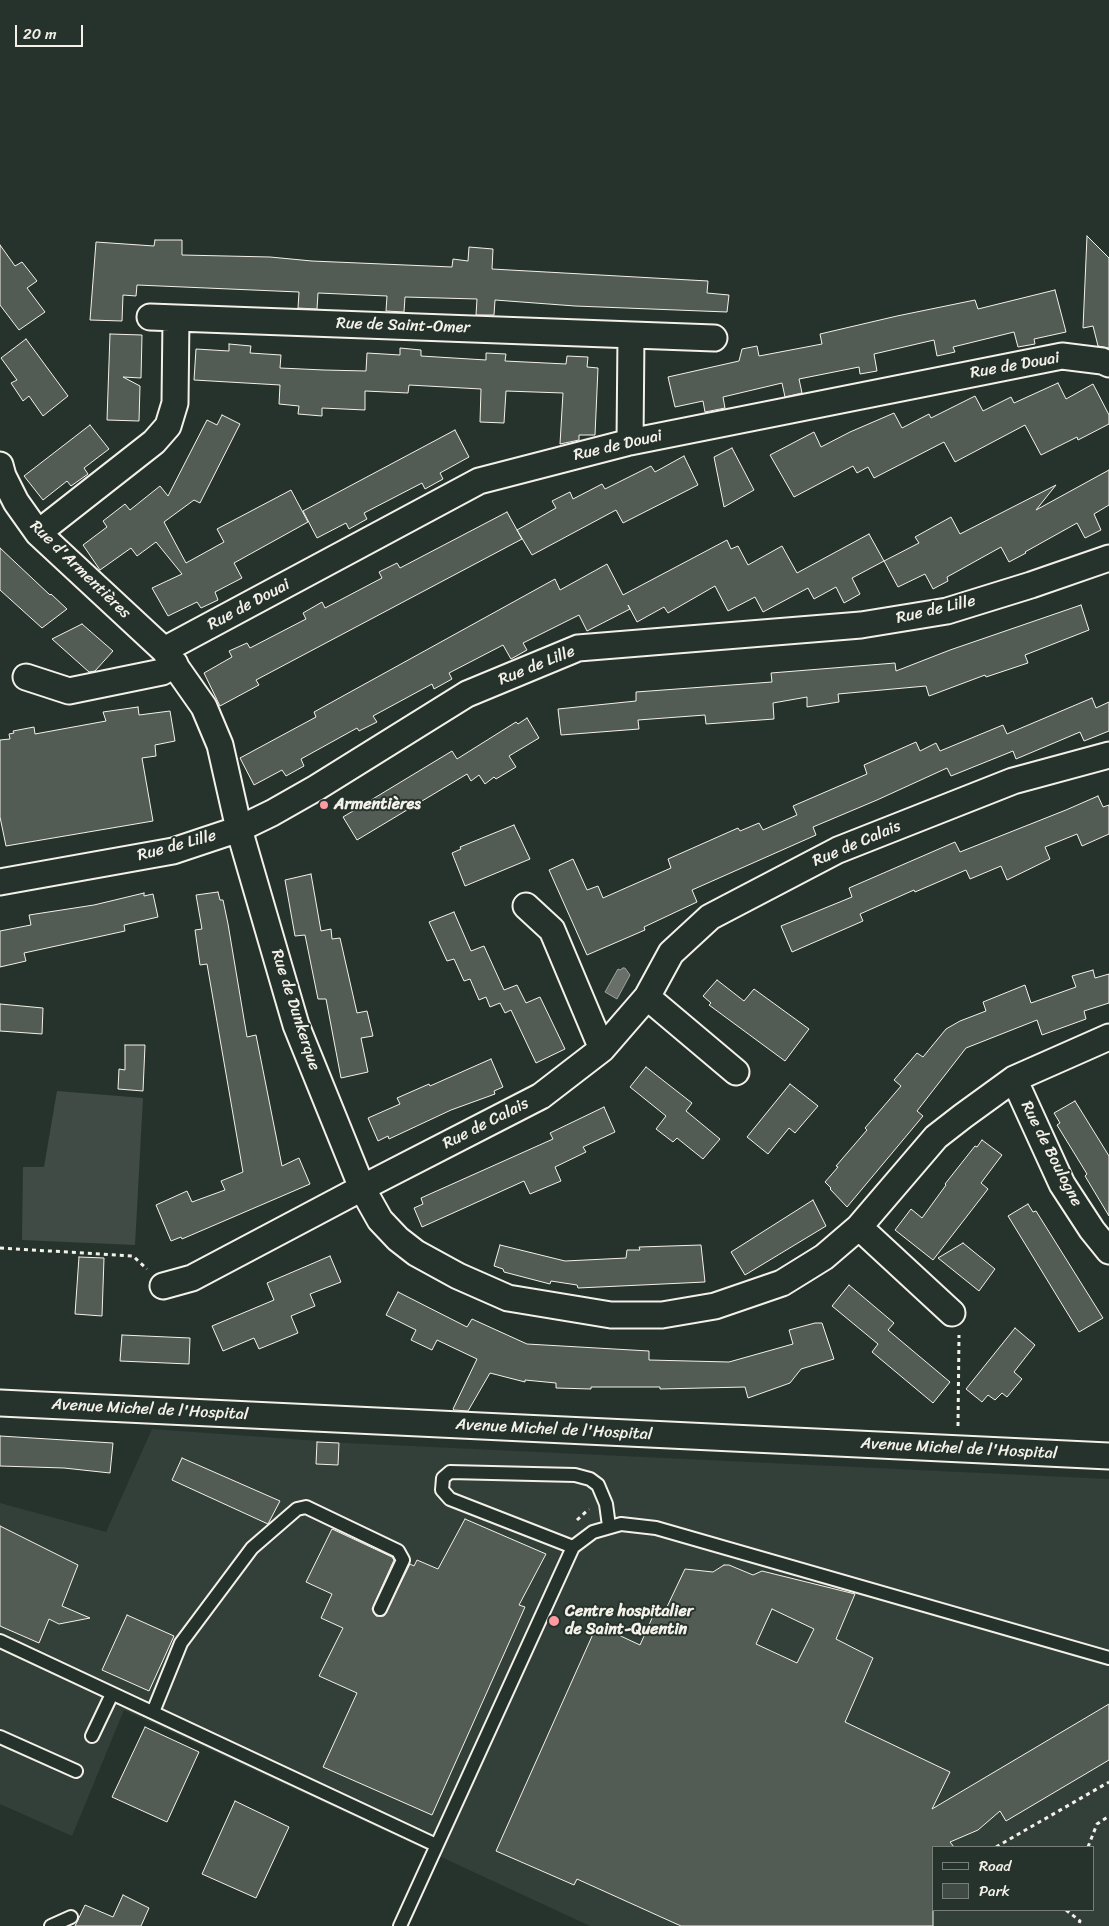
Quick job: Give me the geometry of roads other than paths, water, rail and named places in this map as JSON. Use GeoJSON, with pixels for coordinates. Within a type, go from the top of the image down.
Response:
{"type":"FeatureCollection","features":[{"type":"Feature","properties":{"kind":"street","name":"Rue de Saint-Omer"},"geometry":{"type":"LineString","coordinates":[[150,317],[714,338]]}},
{"type":"Feature","properties":{"kind":"street"},"geometry":{"type":"LineString","coordinates":[[38,533],[154,442],[168,426],[175,403],[176,318]]}},
{"type":"Feature","properties":{"kind":"street"},"geometry":{"type":"LineString","coordinates":[[630,335],[630,442]]}},
{"type":"Feature","properties":{"kind":"street","name":"Rue de Douai"},"geometry":{"type":"LineString","coordinates":[[170,657],[479,481],[630,442],[1062,356],[1102,361],[1109,364]]}},
{"type":"Feature","properties":{"kind":"street","name":"Rue d'Armentières"},"geometry":{"type":"LineString","coordinates":[[0,465],[3,476],[16,502],[38,533],[170,657],[204,707],[220,745],[239,829]]}},
{"type":"Feature","properties":{"kind":"street","name":"Rue de Lille"},"geometry":{"type":"LineString","coordinates":[[0,882],[173,851],[239,829],[316,788],[467,694],[578,648],[862,625],[937,613],[1031,585],[1109,558]]}},
{"type":"Feature","properties":{"kind":"street"},"geometry":{"type":"LineString","coordinates":[[26,677],[69,691],[162,672],[170,657]]}},
{"type":"Feature","properties":{"kind":"street","name":"Rue de Calais"},"geometry":{"type":"LineString","coordinates":[[362,1188],[541,1096],[602,1049],[647,997],[671,953],[710,917],[838,850],[1013,781],[1109,755]]}},
{"type":"Feature","properties":{"kind":"street","name":"Rue de Dunkerque"},"geometry":{"type":"LineString","coordinates":[[239,829],[296,1025],[362,1188],[380,1220],[398,1239],[416,1253],[458,1276],[508,1298],[611,1315],[662,1314],[715,1306],[782,1283],[824,1257],[859,1228],[936,1137],[1014,1079],[1109,1037]]}},
{"type":"Feature","properties":{"kind":"street"},"geometry":{"type":"LineString","coordinates":[[526,906],[552,930],[602,1049]]}},
{"type":"Feature","properties":{"kind":"street"},"geometry":{"type":"LineString","coordinates":[[647,997],[736,1072]]}},
{"type":"Feature","properties":{"kind":"street","name":"Rue de Boulogne"},"geometry":{"type":"LineString","coordinates":[[1014,1079],[1062,1184],[1092,1230],[1109,1251]]}},
{"type":"Feature","properties":{"kind":"street"},"geometry":{"type":"LineString","coordinates":[[164,1286],[192,1278],[362,1188]]}},
{"type":"Feature","properties":{"kind":"street"},"geometry":{"type":"LineString","coordinates":[[859,1228],[952,1313]]}},
{"type":"Feature","properties":{"kind":"street","name":"Avenue Michel de l'Hospital"},"geometry":{"type":"LineString","coordinates":[[0,1403],[1109,1456]]}},
{"type":"Feature","properties":{"kind":"lane"},"geometry":{"type":"LineString","coordinates":[[573,1547],[450,1499],[442,1490],[443,1478],[450,1472],[575,1475],[590,1478],[598,1486],[604,1498],[610,1526]]}},
{"type":"Feature","properties":{"kind":"lane"},"geometry":{"type":"LineString","coordinates":[[153,1712],[181,1643],[252,1548],[297,1509],[306,1506],[398,1551],[403,1560],[380,1609]]}},
{"type":"Feature","properties":{"kind":"lane"},"geometry":{"type":"LineString","coordinates":[[400,1926],[573,1547],[593,1532],[621,1524],[656,1528],[1109,1658]]}},
{"type":"Feature","properties":{"kind":"lane"},"geometry":{"type":"LineString","coordinates":[[0,1641],[436,1845]]}},
{"type":"Feature","properties":{"kind":"lane"},"geometry":{"type":"LineString","coordinates":[[92,1736],[112,1694]]}},
{"type":"Feature","properties":{"kind":"lane"},"geometry":{"type":"LineString","coordinates":[[0,1737],[76,1771]]}},
{"type":"Feature","properties":{"kind":"lane"},"geometry":{"type":"LineString","coordinates":[[51,1926],[71,1917]]}},
{"type":"Feature","properties":{"kind":"place","name":"Armentières"},"geometry":{"type":"Point","coordinates":[324,805]}},
{"type":"Feature","properties":{"kind":"place","name":"Centre hospitalier de Saint-Quentin"},"geometry":{"type":"Point","coordinates":[554,1621]}}]}
